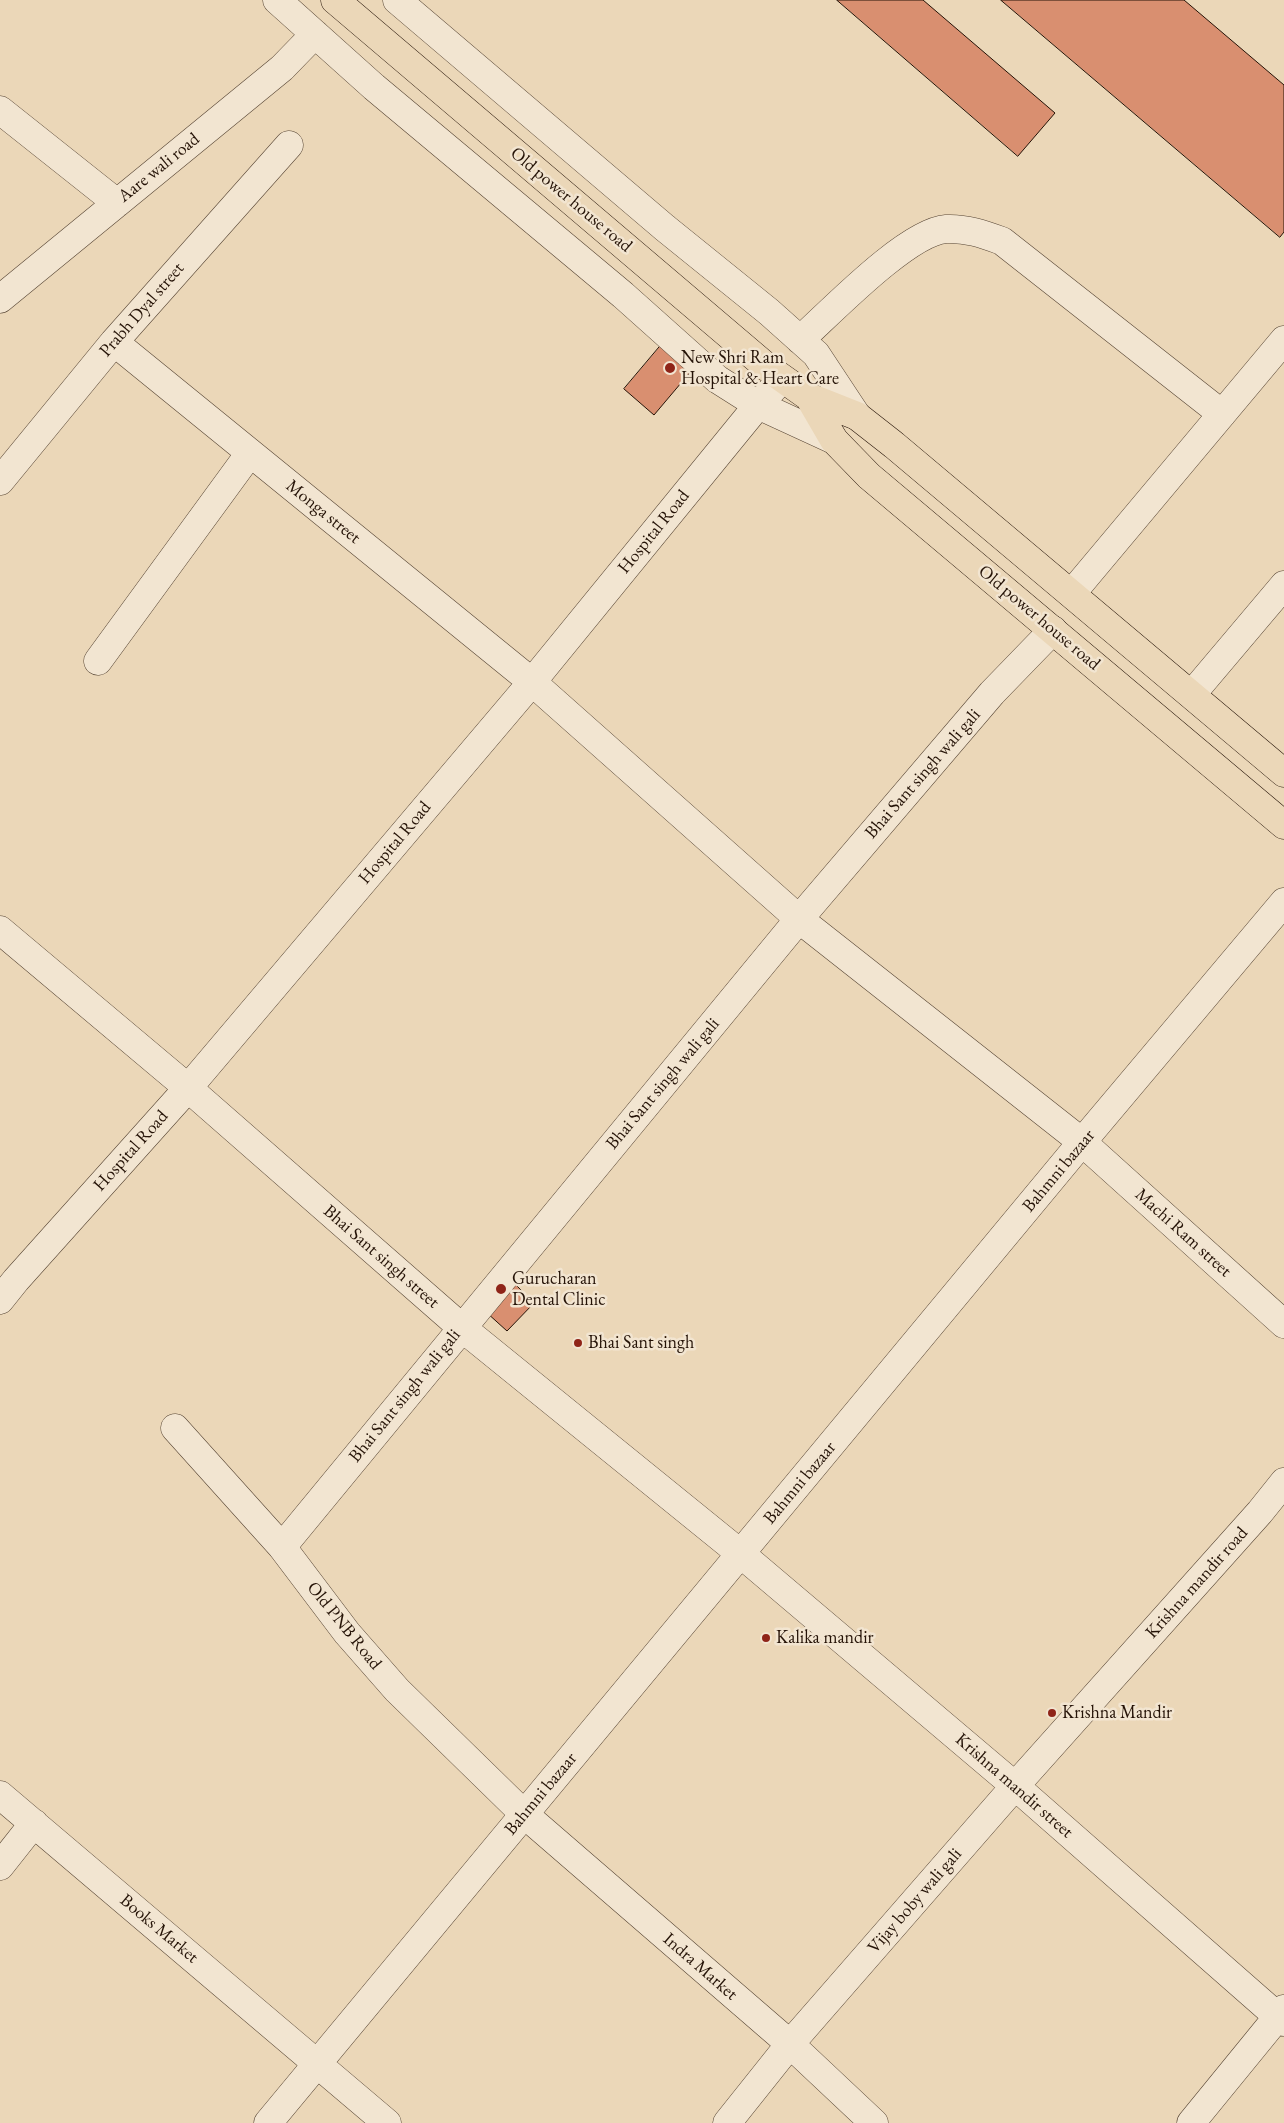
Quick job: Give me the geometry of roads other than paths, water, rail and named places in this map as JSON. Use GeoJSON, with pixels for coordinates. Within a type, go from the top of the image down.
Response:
{"type":"FeatureCollection","features":[{"type":"Feature","properties":{"kind":"highway","name":"Old power house road"},"geometry":{"type":"LineString","coordinates":[[335,0],[775,374],[808,397],[857,416],[894,445],[1284,773]]}},
{"type":"Feature","properties":{"kind":"highway","name":"Old power house road"},"geometry":{"type":"LineString","coordinates":[[808,397],[834,440],[869,476],[1284,825]]}},
{"type":"Feature","properties":{"kind":"street"},"geometry":{"type":"LineString","coordinates":[[277,0],[374,87],[623,295],[717,379],[758,405],[834,440]]}},
{"type":"Feature","properties":{"kind":"street"},"geometry":{"type":"LineString","coordinates":[[397,0],[665,228],[769,312],[816,354],[857,416]]}},
{"type":"Feature","properties":{"kind":"street","name":"Aare wali road"},"geometry":{"type":"LineString","coordinates":[[0,299],[282,68],[315,34]]}},
{"type":"Feature","properties":{"kind":"street"},"geometry":{"type":"LineString","coordinates":[[0,110],[117,203]]}},
{"type":"Feature","properties":{"kind":"street","name":"Prabh Dyal street"},"geometry":{"type":"LineString","coordinates":[[0,481],[114,342],[290,144]]}},
{"type":"Feature","properties":{"kind":"street"},"geometry":{"type":"LineString","coordinates":[[800,340],[892,256],[919,238],[944,229],[974,230],[1002,241],[1222,414]]}},
{"type":"Feature","properties":{"kind":"street"},"geometry":{"type":"LineString","coordinates":[[1072,593],[1284,340]]}},
{"type":"Feature","properties":{"kind":"street","name":"Monga street"},"geometry":{"type":"LineString","coordinates":[[114,342],[532,682],[799,919]]}},
{"type":"Feature","properties":{"kind":"street","name":"Hospital Road"},"geometry":{"type":"LineString","coordinates":[[0,1300],[188,1088],[532,682],[758,405],[775,374]]}},
{"type":"Feature","properties":{"kind":"street"},"geometry":{"type":"LineString","coordinates":[[98,661],[250,453]]}},
{"type":"Feature","properties":{"kind":"street"},"geometry":{"type":"LineString","coordinates":[[1192,694],[1284,585]]}},
{"type":"Feature","properties":{"kind":"street","name":"Bhai Sant singh wali gali"},"geometry":{"type":"LineString","coordinates":[[282,1547],[799,919],[992,693],[1054,630]]}},
{"type":"Feature","properties":{"kind":"street","name":"Bahmni bazaar"},"geometry":{"type":"LineString","coordinates":[[268,2123],[1082,1142],[1284,902]]}},
{"type":"Feature","properties":{"kind":"street","name":"Machi Ram street"},"geometry":{"type":"LineString","coordinates":[[799,919],[1082,1142],[1284,1324]]}},
{"type":"Feature","properties":{"kind":"street","name":"Bhai Sant singh street"},"geometry":{"type":"LineString","coordinates":[[0,930],[188,1088],[461,1328],[741,1554]]}},
{"type":"Feature","properties":{"kind":"street","name":"Old PNB Road"},"geometry":{"type":"LineString","coordinates":[[175,1428],[282,1547],[347,1634],[397,1690],[524,1814]]}},
{"type":"Feature","properties":{"kind":"street","name":"Krishna mandir road"},"geometry":{"type":"LineString","coordinates":[[1108,1683],[1260,1512],[1284,1482]]}},
{"type":"Feature","properties":{"kind":"street","name":"Krishna mandir street"},"geometry":{"type":"LineString","coordinates":[[741,1554],[1016,1786],[1282,2016]]}},
{"type":"Feature","properties":{"kind":"street","name":"Vijay boby wali gali"},"geometry":{"type":"LineString","coordinates":[[727,2123],[790,2044],[1108,1683]]}},
{"type":"Feature","properties":{"kind":"street","name":"Books Market"},"geometry":{"type":"LineString","coordinates":[[0,1795],[387,2123]]}},
{"type":"Feature","properties":{"kind":"street","name":"Indra Market"},"geometry":{"type":"LineString","coordinates":[[524,1814],[790,2044],[874,2123]]}},
{"type":"Feature","properties":{"kind":"street"},"geometry":{"type":"LineString","coordinates":[[0,1866],[34,1823]]}},
{"type":"Feature","properties":{"kind":"street"},"geometry":{"type":"LineString","coordinates":[[1191,2123],[1282,2016]]}},
{"type":"Feature","properties":{"kind":"place","name":"New Shri Ram Hospital & Heart Care"},"geometry":{"type":"Point","coordinates":[670,368]}},
{"type":"Feature","properties":{"kind":"place","name":"Gurucharan Dental Clinic"},"geometry":{"type":"Point","coordinates":[501,1289]}},
{"type":"Feature","properties":{"kind":"place","name":"Bhai Sant singh"},"geometry":{"type":"Point","coordinates":[578,1343]}},
{"type":"Feature","properties":{"kind":"place","name":"Kalika mandir"},"geometry":{"type":"Point","coordinates":[766,1638]}},
{"type":"Feature","properties":{"kind":"place","name":"Krishna Mandir"},"geometry":{"type":"Point","coordinates":[1052,1713]}}]}
